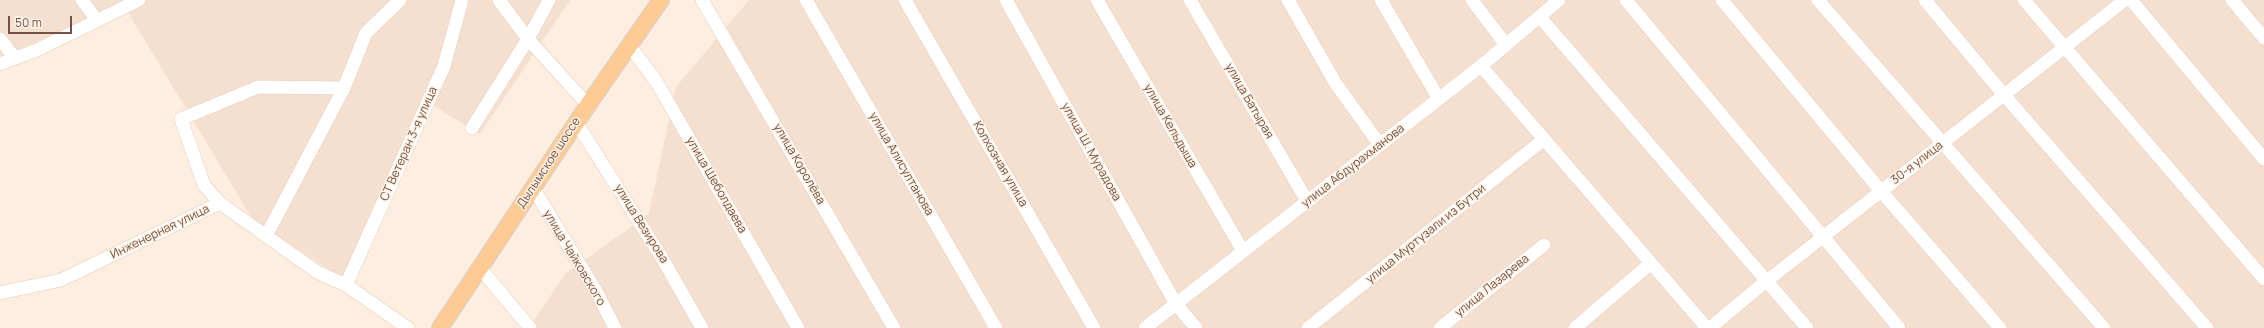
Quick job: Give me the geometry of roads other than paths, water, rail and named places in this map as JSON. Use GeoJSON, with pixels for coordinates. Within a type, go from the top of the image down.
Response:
{"type":"FeatureCollection","features":[{"type":"Feature","properties":{"kind":"main road","name":"Дылымское шоссе"},"geometry":{"type":"LineString","coordinates":[[440,328],[576,122],[661,0]]}},
{"type":"Feature","properties":{"kind":"street"},"geometry":{"type":"LineString","coordinates":[[82,0],[96,19]]}},
{"type":"Feature","properties":{"kind":"street"},"geometry":{"type":"LineString","coordinates":[[0,64],[37,50],[96,19],[139,0]]}},
{"type":"Feature","properties":{"kind":"street"},"geometry":{"type":"LineString","coordinates":[[266,236],[344,88],[366,33],[400,0]]}},
{"type":"Feature","properties":{"kind":"street","name":"СТ Ветеран 3-я улица"},"geometry":{"type":"LineString","coordinates":[[346,285],[444,66],[462,0]]}},
{"type":"Feature","properties":{"kind":"street"},"geometry":{"type":"LineString","coordinates":[[499,0],[528,39],[588,105]]}},
{"type":"Feature","properties":{"kind":"street"},"geometry":{"type":"LineString","coordinates":[[472,128],[528,39],[549,0]]}},
{"type":"Feature","properties":{"kind":"street","name":"улица Королёва"},"geometry":{"type":"LineString","coordinates":[[702,0],[894,328]]}},
{"type":"Feature","properties":{"kind":"street","name":"улица Алисултанова"},"geometry":{"type":"LineString","coordinates":[[806,0],[996,328]]}},
{"type":"Feature","properties":{"kind":"street","name":"Колхозная улица"},"geometry":{"type":"LineString","coordinates":[[905,0],[1094,328]]}},
{"type":"Feature","properties":{"kind":"street","name":"улица Ш. Мурадова"},"geometry":{"type":"LineString","coordinates":[[1006,0],[1176,304],[1196,328]]}},
{"type":"Feature","properties":{"kind":"street","name":"улица Кельдыша"},"geometry":{"type":"LineString","coordinates":[[1097,0],[1243,252]]}},
{"type":"Feature","properties":{"kind":"street","name":"улица Батырая"},"geometry":{"type":"LineString","coordinates":[[1190,0],[1307,201]]}},
{"type":"Feature","properties":{"kind":"street"},"geometry":{"type":"LineString","coordinates":[[1288,0],[1336,84],[1380,145]]}},
{"type":"Feature","properties":{"kind":"street"},"geometry":{"type":"LineString","coordinates":[[1381,0],[1439,99]]}},
{"type":"Feature","properties":{"kind":"street"},"geometry":{"type":"LineString","coordinates":[[1472,0],[1506,46]]}},
{"type":"Feature","properties":{"kind":"street","name":"улица Абдурахманова"},"geometry":{"type":"LineString","coordinates":[[1145,328],[1481,66],[1559,0]]}},
{"type":"Feature","properties":{"kind":"street"},"geometry":{"type":"LineString","coordinates":[[1626,0],[1899,328]]}},
{"type":"Feature","properties":{"kind":"street"},"geometry":{"type":"LineString","coordinates":[[1722,0],[1881,191],[2000,328]]}},
{"type":"Feature","properties":{"kind":"street"},"geometry":{"type":"LineString","coordinates":[[1818,0],[1941,144],[2104,328]]}},
{"type":"Feature","properties":{"kind":"street"},"geometry":{"type":"LineString","coordinates":[[1925,0],[2004,95],[2207,328]]}},
{"type":"Feature","properties":{"kind":"street"},"geometry":{"type":"LineString","coordinates":[[2024,0],[2264,280]]}},
{"type":"Feature","properties":{"kind":"street","name":"30-я улица"},"geometry":{"type":"LineString","coordinates":[[1708,328],[2124,0]]}},
{"type":"Feature","properties":{"kind":"street"},"geometry":{"type":"LineString","coordinates":[[2131,0],[2264,159]]}},
{"type":"Feature","properties":{"kind":"street"},"geometry":{"type":"LineString","coordinates":[[2232,0],[2264,38]]}},
{"type":"Feature","properties":{"kind":"street"},"geometry":{"type":"LineString","coordinates":[[1540,17],[1807,328]]}},
{"type":"Feature","properties":{"kind":"street"},"geometry":{"type":"LineString","coordinates":[[0,39],[15,58]]}},
{"type":"Feature","properties":{"kind":"street","name":"улица Шеболдаева"},"geometry":{"type":"LineString","coordinates":[[629,45],[656,81],[798,328]]}},
{"type":"Feature","properties":{"kind":"street"},"geometry":{"type":"LineString","coordinates":[[1481,66],[1543,140],[1708,328]]}},
{"type":"Feature","properties":{"kind":"street"},"geometry":{"type":"LineString","coordinates":[[220,203],[204,185],[181,119],[258,87],[344,88]]}},
{"type":"Feature","properties":{"kind":"street","name":"улица Везирова"},"geometry":{"type":"LineString","coordinates":[[576,122],[662,258],[702,328]]}},
{"type":"Feature","properties":{"kind":"street","name":"улица Муртузали из Бутри"},"geometry":{"type":"LineString","coordinates":[[1308,328],[1543,140]]}},
{"type":"Feature","properties":{"kind":"street","name":"улица Чайковского"},"geometry":{"type":"LineString","coordinates":[[533,188],[596,291],[615,328]]}},
{"type":"Feature","properties":{"kind":"street","name":"Инженерная улица"},"geometry":{"type":"LineString","coordinates":[[0,293],[61,280],[220,203],[317,272],[346,285],[408,328]]}},
{"type":"Feature","properties":{"kind":"street","name":"улица Лазарева"},"geometry":{"type":"LineString","coordinates":[[1440,328],[1544,244]]}},
{"type":"Feature","properties":{"kind":"street"},"geometry":{"type":"LineString","coordinates":[[1575,328],[1651,263]]}},
{"type":"Feature","properties":{"kind":"street"},"geometry":{"type":"LineString","coordinates":[[480,268],[530,328]]}}]}
